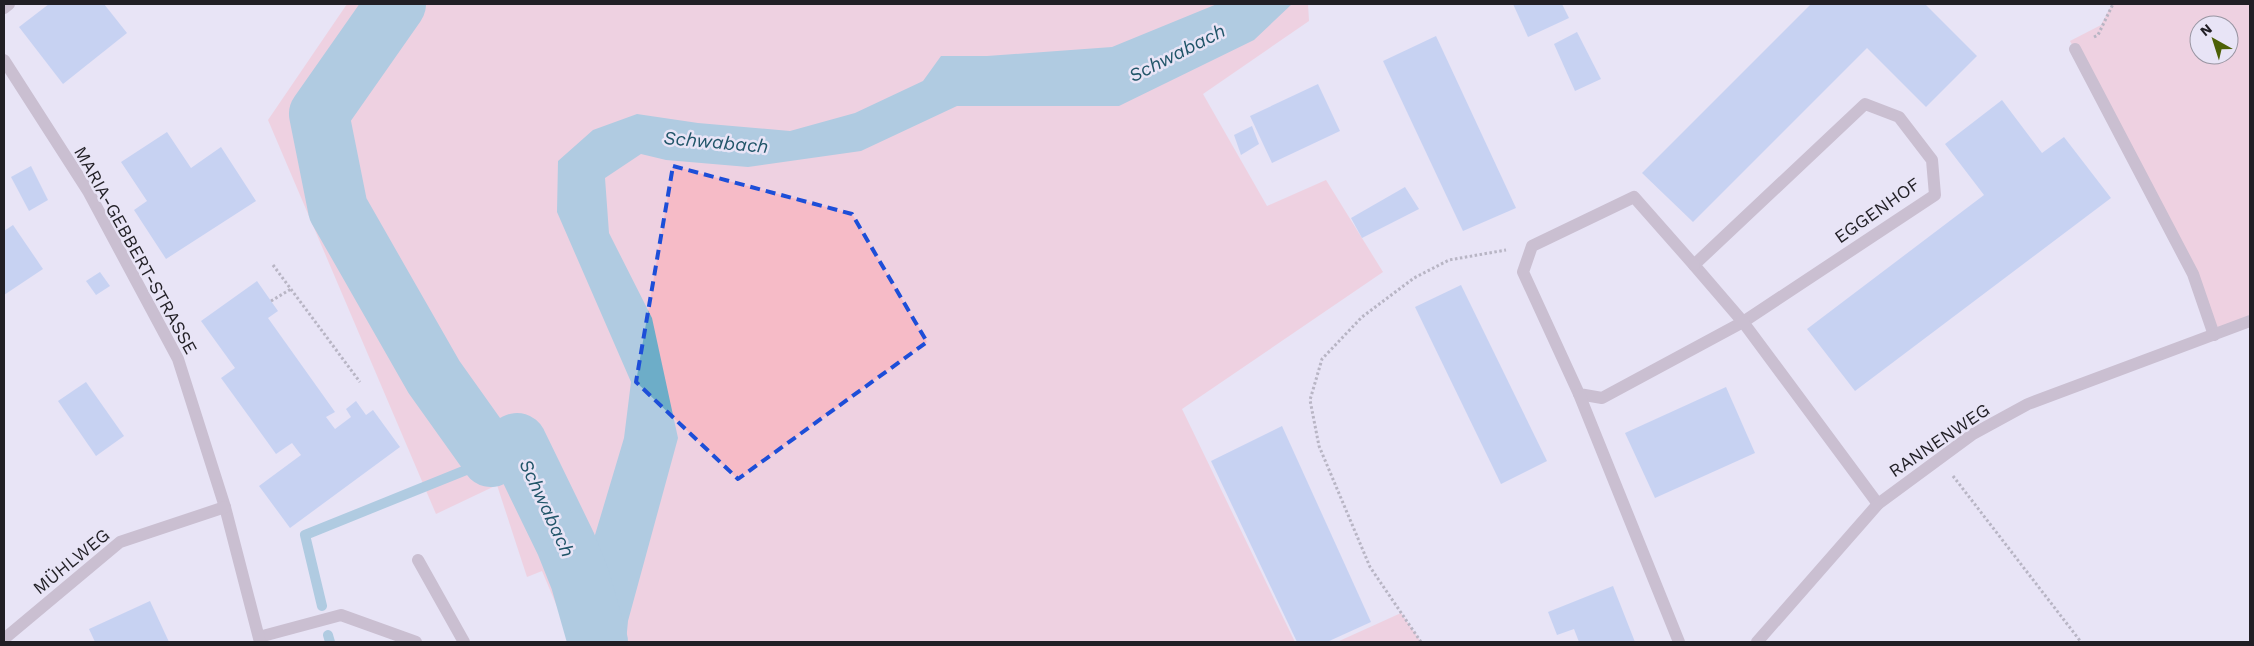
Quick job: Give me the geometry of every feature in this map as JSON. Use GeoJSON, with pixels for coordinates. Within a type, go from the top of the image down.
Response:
{"type":"FeatureCollection","features":[{"type":"Feature","properties":{"kind":"street"},"geometry":{"type":"LineString","coordinates":[[4,8],[9,4]]}},
{"type":"Feature","properties":{"kind":"street"},"geometry":{"type":"LineString","coordinates":[[2076,48],[2192,274],[2214,335]]}},
{"type":"Feature","properties":{"kind":"street","name":"MARIA-GEBBERT-STRASSE"},"geometry":{"type":"LineString","coordinates":[[4,60],[88,192],[178,359],[225,508],[259,640]]}},
{"type":"Feature","properties":{"kind":"street","name":"EGGENHOF"},"geometry":{"type":"LineString","coordinates":[[1579,394],[1602,398],[1743,322],[1935,195],[1932,160],[1899,117],[1865,104],[1694,265]]}},
{"type":"Feature","properties":{"kind":"street"},"geometry":{"type":"LineString","coordinates":[[1679,642],[1579,394],[1523,272],[1532,246],[1634,197],[1743,322],[1878,504]]}},
{"type":"Feature","properties":{"kind":"street","name":"RANNENWEG"},"geometry":{"type":"LineString","coordinates":[[1757,642],[1878,504],[1973,434],[2028,404],[2250,321]]}},
{"type":"Feature","properties":{"kind":"street","name":"MÜHLWEG"},"geometry":{"type":"LineString","coordinates":[[4,639],[120,542],[225,508]]}},
{"type":"Feature","properties":{"kind":"street"},"geometry":{"type":"LineString","coordinates":[[418,560],[464,642]]}},
{"type":"Feature","properties":{"kind":"street"},"geometry":{"type":"LineString","coordinates":[[259,640],[341,615],[416,642]]}},
{"type":"Feature","properties":{"kind":"path"},"geometry":{"type":"LineString","coordinates":[[2076,48],[2098,35],[2113,4]]}},
{"type":"Feature","properties":{"kind":"path"},"geometry":{"type":"LineString","coordinates":[[1420,642],[1370,567],[1318,446],[1310,400],[1322,360],[1362,317],[1414,278],[1449,260],[1532,246]]}},
{"type":"Feature","properties":{"kind":"path"},"geometry":{"type":"LineString","coordinates":[[273,265],[360,382]]}},
{"type":"Feature","properties":{"kind":"path"},"geometry":{"type":"LineString","coordinates":[[272,302],[291,288]]}},
{"type":"Feature","properties":{"kind":"path"},"geometry":{"type":"LineString","coordinates":[[1937,459],[1981,510],[2081,642]]}},
{"type":"Feature","properties":{"kind":"highlighted area"},"geometry":{"type":"Polygon","coordinates":[[[673,166],[852,214],[927,342],[738,479],[636,382],[673,166]]]}},
{"type":"Feature","properties":{"kind":"shaded area"},"geometry":{"type":"Polygon","coordinates":[[[347,4],[1308,4],[1309,21],[1203,94],[1267,206],[1326,180],[1383,272],[1182,409],[1295,642],[572,642],[542,571],[527,577],[497,485],[436,514],[268,120],[347,4]]]}},
{"type":"Feature","properties":{"kind":"shaded area"},"geometry":{"type":"Polygon","coordinates":[[[2112,4],[2250,4],[2250,316],[2216,328],[2070,41],[2101,25],[2112,4]]]}},
{"type":"Feature","properties":{"kind":"shaded area"},"geometry":{"type":"Polygon","coordinates":[[[1401,613],[1421,642],[1337,642],[1401,613]]]}},
{"type":"Feature","properties":{"kind":"water"},"geometry":{"type":"Polygon","coordinates":[[[1217,4],[1292,4],[1254,40],[1119,106],[957,106],[861,151],[748,167],[666,160],[641,154],[605,178],[609,233],[652,318],[678,438],[628,621],[626,642],[587,642],[589,555],[624,438],[631,382],[557,212],[558,161],[593,130],[637,114],[698,123],[790,131],[855,113],[923,81],[941,56],[987,56],[1112,47],[1217,4]]]}},
{"type":"Feature","properties":{"kind":"building"},"geometry":{"type":"Polygon","coordinates":[[[49,4],[104,4],[127,33],[63,84],[19,27],[49,4]]]}},
{"type":"Feature","properties":{"kind":"building"},"geometry":{"type":"Polygon","coordinates":[[[1513,4],[1562,4],[1569,18],[1528,37],[1513,4]]]}},
{"type":"Feature","properties":{"kind":"building"},"geometry":{"type":"Polygon","coordinates":[[[1811,4],[1925,4],[1977,56],[1926,107],[1867,48],[1693,222],[1642,173],[1811,4]]]}},
{"type":"Feature","properties":{"kind":"building"},"geometry":{"type":"Polygon","coordinates":[[[1577,32],[1601,79],[1575,91],[1554,44],[1577,32]]]}},
{"type":"Feature","properties":{"kind":"building"},"geometry":{"type":"Polygon","coordinates":[[[1436,36],[1516,208],[1463,231],[1383,61],[1436,36]]]}},
{"type":"Feature","properties":{"kind":"building"},"geometry":{"type":"Polygon","coordinates":[[[1318,84],[1340,131],[1272,163],[1250,116],[1318,84]]]}},
{"type":"Feature","properties":{"kind":"building"},"geometry":{"type":"Polygon","coordinates":[[[2002,100],[2042,153],[2064,137],[2111,198],[1855,391],[1807,329],[1984,195],[1945,144],[2002,100]]]}},
{"type":"Feature","properties":{"kind":"building"},"geometry":{"type":"Polygon","coordinates":[[[1252,126],[1259,144],[1241,155],[1234,135],[1252,126]]]}},
{"type":"Feature","properties":{"kind":"building"},"geometry":{"type":"Polygon","coordinates":[[[167,132],[191,168],[221,147],[256,201],[166,259],[134,210],[147,201],[121,162],[167,132]]]}},
{"type":"Feature","properties":{"kind":"building"},"geometry":{"type":"Polygon","coordinates":[[[31,166],[48,200],[29,211],[11,177],[31,166]]]}},
{"type":"Feature","properties":{"kind":"building"},"geometry":{"type":"Polygon","coordinates":[[[1405,187],[1419,209],[1362,238],[1351,218],[1405,187]]]}},
{"type":"Feature","properties":{"kind":"building"},"geometry":{"type":"Polygon","coordinates":[[[13,225],[43,269],[4,295],[4,231],[13,225]]]}},
{"type":"Feature","properties":{"kind":"building"},"geometry":{"type":"Polygon","coordinates":[[[100,272],[110,286],[96,295],[86,281],[100,272]]]}},
{"type":"Feature","properties":{"kind":"building"},"geometry":{"type":"Polygon","coordinates":[[[257,281],[278,311],[268,318],[335,412],[326,417],[335,429],[351,417],[346,409],[356,401],[366,415],[373,410],[400,447],[290,528],[259,486],[301,455],[292,443],[276,454],[221,378],[235,368],[201,321],[257,281]]]}},
{"type":"Feature","properties":{"kind":"building"},"geometry":{"type":"Polygon","coordinates":[[[1461,285],[1547,461],[1501,484],[1415,307],[1461,285]]]}},
{"type":"Feature","properties":{"kind":"building"},"geometry":{"type":"Polygon","coordinates":[[[86,382],[124,436],[96,456],[58,401],[86,382]]]}},
{"type":"Feature","properties":{"kind":"building"},"geometry":{"type":"Polygon","coordinates":[[[1726,387],[1755,453],[1655,498],[1625,433],[1726,387]]]}},
{"type":"Feature","properties":{"kind":"building"},"geometry":{"type":"Polygon","coordinates":[[[1282,426],[1371,622],[1327,642],[1297,642],[1211,461],[1282,426]]]}},
{"type":"Feature","properties":{"kind":"building"},"geometry":{"type":"Polygon","coordinates":[[[1613,586],[1635,642],[1579,642],[1574,629],[1557,635],[1548,612],[1613,586]]]}},
{"type":"Feature","properties":{"kind":"building"},"geometry":{"type":"Polygon","coordinates":[[[150,601],[169,642],[95,642],[89,629],[150,601]]]}},
{"type":"Feature","properties":{"kind":"waterway","name":"Schwabach"},"geometry":{"type":"LineString","coordinates":[[396,4],[319,114],[338,209],[434,377],[491,457],[517,443],[566,544],[580,579],[598,642]]}},
{"type":"Feature","properties":{"kind":"waterway"},"geometry":{"type":"LineString","coordinates":[[322,606],[305,535],[476,466],[491,457]]}},
{"type":"Feature","properties":{"kind":"waterway"},"geometry":{"type":"LineString","coordinates":[[328,635],[330,642]]}}]}
